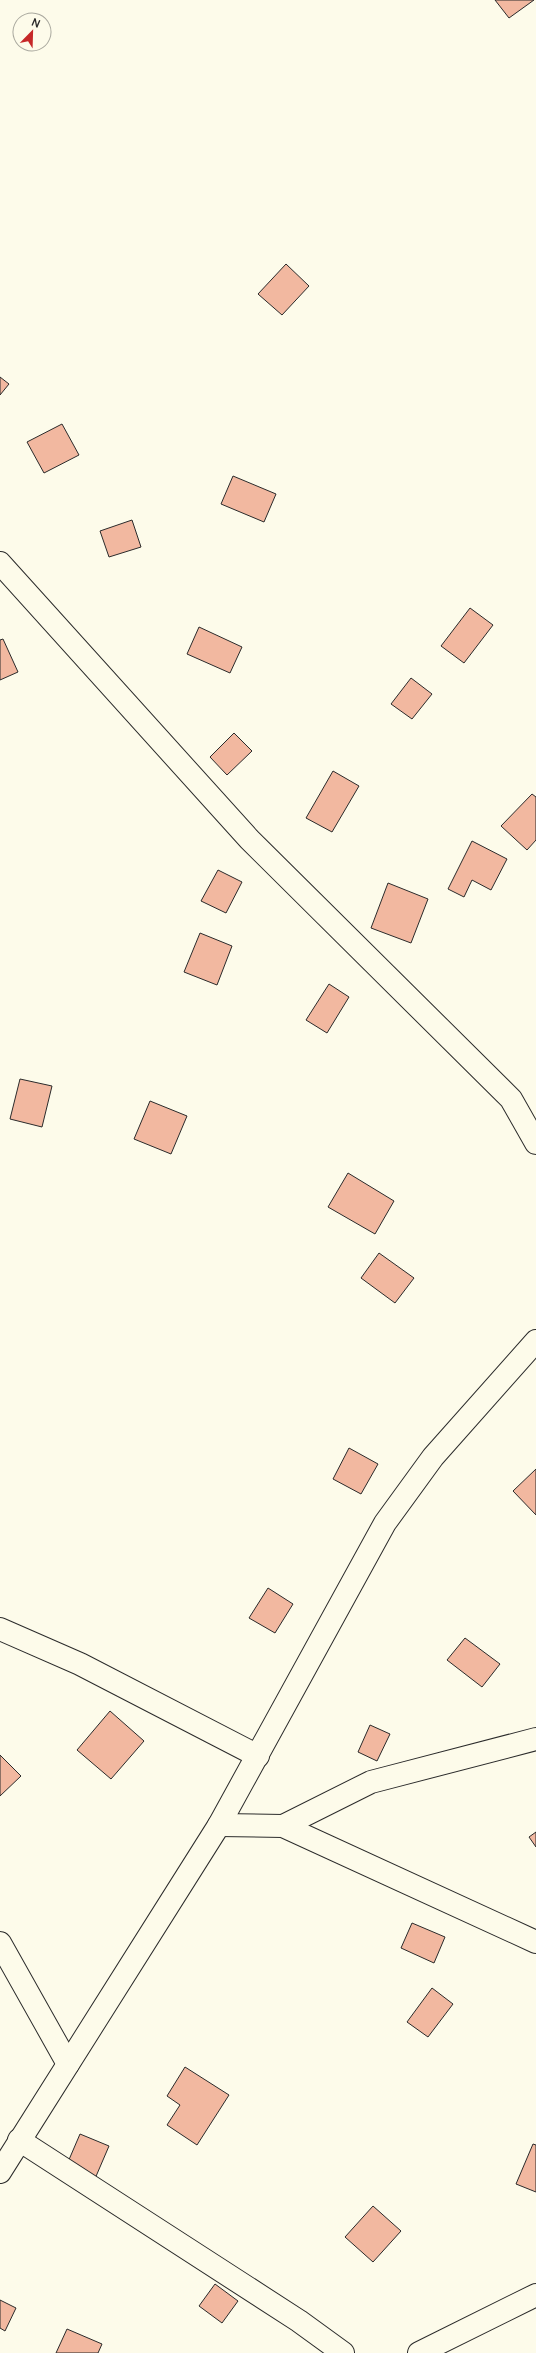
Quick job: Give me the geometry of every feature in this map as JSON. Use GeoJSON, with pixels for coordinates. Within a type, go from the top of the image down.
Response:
{"type":"FeatureCollection","features":[{"type":"Feature","properties":{"kind":"street"},"geometry":{"type":"LineString","coordinates":[[0,563],[249,839],[511,1099],[536,1144]]}},
{"type":"Feature","properties":{"kind":"street"},"geometry":{"type":"LineString","coordinates":[[0,2172],[219,1825],[385,1523],[433,1458],[536,1341]]}},
{"type":"Feature","properties":{"kind":"street"},"geometry":{"type":"LineString","coordinates":[[0,1629],[80,1664],[258,1756]]}},
{"type":"Feature","properties":{"kind":"street"},"geometry":{"type":"LineString","coordinates":[[283,1826],[371,1782],[536,1739]]}},
{"type":"Feature","properties":{"kind":"street"},"geometry":{"type":"LineString","coordinates":[[219,1825],[283,1826],[536,1942]]}},
{"type":"Feature","properties":{"kind":"street"},"geometry":{"type":"LineString","coordinates":[[0,1943],[68,2064]]}},
{"type":"Feature","properties":{"kind":"street"},"geometry":{"type":"LineString","coordinates":[[19,2140],[299,2321],[343,2353]]}},
{"type":"Feature","properties":{"kind":"street"},"geometry":{"type":"LineString","coordinates":[[419,2353],[536,2295]]}},
{"type":"Feature","properties":{"kind":"building"},"geometry":{"type":"Polygon","coordinates":[[[495,0],[534,0],[509,18],[495,0]]]}},
{"type":"Feature","properties":{"kind":"building"},"geometry":{"type":"Polygon","coordinates":[[[286,264],[309,286],[282,315],[258,294],[286,264]]]}},
{"type":"Feature","properties":{"kind":"building"},"geometry":{"type":"Polygon","coordinates":[[[0,377],[9,384],[0,395],[0,377]]]}},
{"type":"Feature","properties":{"kind":"building"},"geometry":{"type":"Polygon","coordinates":[[[62,424],[79,455],[44,473],[27,442],[62,424]]]}},
{"type":"Feature","properties":{"kind":"building"},"geometry":{"type":"Polygon","coordinates":[[[233,476],[276,494],[264,522],[221,504],[233,476]]]}},
{"type":"Feature","properties":{"kind":"building"},"geometry":{"type":"Polygon","coordinates":[[[132,520],[141,547],[109,557],[100,531],[132,520]]]}},
{"type":"Feature","properties":{"kind":"building"},"geometry":{"type":"Polygon","coordinates":[[[470,608],[493,625],[464,663],[441,646],[470,608]]]}},
{"type":"Feature","properties":{"kind":"building"},"geometry":{"type":"Polygon","coordinates":[[[199,627],[242,647],[230,673],[187,654],[199,627]]]}},
{"type":"Feature","properties":{"kind":"building"},"geometry":{"type":"Polygon","coordinates":[[[3,639],[18,672],[0,680],[0,640],[3,639]]]}},
{"type":"Feature","properties":{"kind":"building"},"geometry":{"type":"Polygon","coordinates":[[[411,678],[432,694],[412,719],[391,704],[411,678]]]}},
{"type":"Feature","properties":{"kind":"building"},"geometry":{"type":"Polygon","coordinates":[[[234,733],[252,751],[227,775],[210,757],[234,733]]]}},
{"type":"Feature","properties":{"kind":"building"},"geometry":{"type":"Polygon","coordinates":[[[333,771],[359,786],[332,832],[306,818],[333,771]]]}},
{"type":"Feature","properties":{"kind":"building"},"geometry":{"type":"Polygon","coordinates":[[[532,794],[536,797],[536,840],[527,850],[501,826],[532,794]]]}},
{"type":"Feature","properties":{"kind":"building"},"geometry":{"type":"Polygon","coordinates":[[[472,841],[507,859],[491,890],[472,880],[464,897],[448,889],[472,841]]]}},
{"type":"Feature","properties":{"kind":"building"},"geometry":{"type":"Polygon","coordinates":[[[218,870],[242,882],[226,913],[201,901],[218,870]]]}},
{"type":"Feature","properties":{"kind":"building"},"geometry":{"type":"Polygon","coordinates":[[[388,883],[428,899],[411,943],[371,928],[388,883]]]}},
{"type":"Feature","properties":{"kind":"building"},"geometry":{"type":"Polygon","coordinates":[[[200,933],[232,946],[217,985],[184,972],[200,933]]]}},
{"type":"Feature","properties":{"kind":"building"},"geometry":{"type":"Polygon","coordinates":[[[329,984],[349,997],[327,1033],[306,1020],[329,984]]]}},
{"type":"Feature","properties":{"kind":"building"},"geometry":{"type":"Polygon","coordinates":[[[20,1079],[52,1086],[42,1127],[10,1119],[20,1079]]]}},
{"type":"Feature","properties":{"kind":"building"},"geometry":{"type":"Polygon","coordinates":[[[150,1101],[187,1116],[171,1154],[134,1139],[150,1101]]]}},
{"type":"Feature","properties":{"kind":"building"},"geometry":{"type":"Polygon","coordinates":[[[348,1173],[394,1201],[375,1234],[328,1207],[348,1173]]]}},
{"type":"Feature","properties":{"kind":"building"},"geometry":{"type":"Polygon","coordinates":[[[379,1253],[414,1278],[395,1303],[361,1278],[379,1253]]]}},
{"type":"Feature","properties":{"kind":"building"},"geometry":{"type":"Polygon","coordinates":[[[349,1448],[378,1464],[361,1494],[333,1479],[349,1448]]]}},
{"type":"Feature","properties":{"kind":"building"},"geometry":{"type":"Polygon","coordinates":[[[536,1469],[536,1515],[513,1491],[536,1469]]]}},
{"type":"Feature","properties":{"kind":"building"},"geometry":{"type":"Polygon","coordinates":[[[268,1588],[293,1604],[275,1633],[249,1618],[268,1588]]]}},
{"type":"Feature","properties":{"kind":"building"},"geometry":{"type":"Polygon","coordinates":[[[465,1638],[500,1664],[482,1687],[447,1660],[465,1638]]]}},
{"type":"Feature","properties":{"kind":"building"},"geometry":{"type":"Polygon","coordinates":[[[110,1711],[144,1741],[111,1779],[77,1750],[110,1711]]]}},
{"type":"Feature","properties":{"kind":"building"},"geometry":{"type":"Polygon","coordinates":[[[370,1725],[390,1734],[377,1761],[358,1752],[370,1725]]]}},
{"type":"Feature","properties":{"kind":"building"},"geometry":{"type":"Polygon","coordinates":[[[0,1755],[21,1776],[0,1796],[0,1755]]]}},
{"type":"Feature","properties":{"kind":"building"},"geometry":{"type":"Polygon","coordinates":[[[536,1832],[536,1847],[529,1837],[536,1832]]]}},
{"type":"Feature","properties":{"kind":"building"},"geometry":{"type":"Polygon","coordinates":[[[412,1923],[445,1937],[434,1963],[401,1948],[412,1923]]]}},
{"type":"Feature","properties":{"kind":"building"},"geometry":{"type":"Polygon","coordinates":[[[432,1988],[453,2004],[428,2037],[407,2022],[432,1988]]]}},
{"type":"Feature","properties":{"kind":"building"},"geometry":{"type":"Polygon","coordinates":[[[185,2067],[229,2095],[197,2145],[167,2125],[180,2105],[167,2096],[185,2067]]]}},
{"type":"Feature","properties":{"kind":"building"},"geometry":{"type":"Polygon","coordinates":[[[80,2134],[109,2146],[94,2181],[65,2169],[80,2134]]]}},
{"type":"Feature","properties":{"kind":"building"},"geometry":{"type":"Polygon","coordinates":[[[533,2144],[536,2145],[536,2192],[516,2184],[533,2144]]]}},
{"type":"Feature","properties":{"kind":"building"},"geometry":{"type":"Polygon","coordinates":[[[373,2206],[401,2231],[373,2262],[345,2237],[373,2206]]]}},
{"type":"Feature","properties":{"kind":"building"},"geometry":{"type":"Polygon","coordinates":[[[215,2284],[238,2301],[222,2323],[199,2306],[215,2284]]]}},
{"type":"Feature","properties":{"kind":"building"},"geometry":{"type":"Polygon","coordinates":[[[0,2300],[16,2308],[5,2331],[0,2328],[0,2300]]]}},
{"type":"Feature","properties":{"kind":"building"},"geometry":{"type":"Polygon","coordinates":[[[67,2329],[102,2344],[98,2353],[56,2353],[67,2329]]]}}]}
